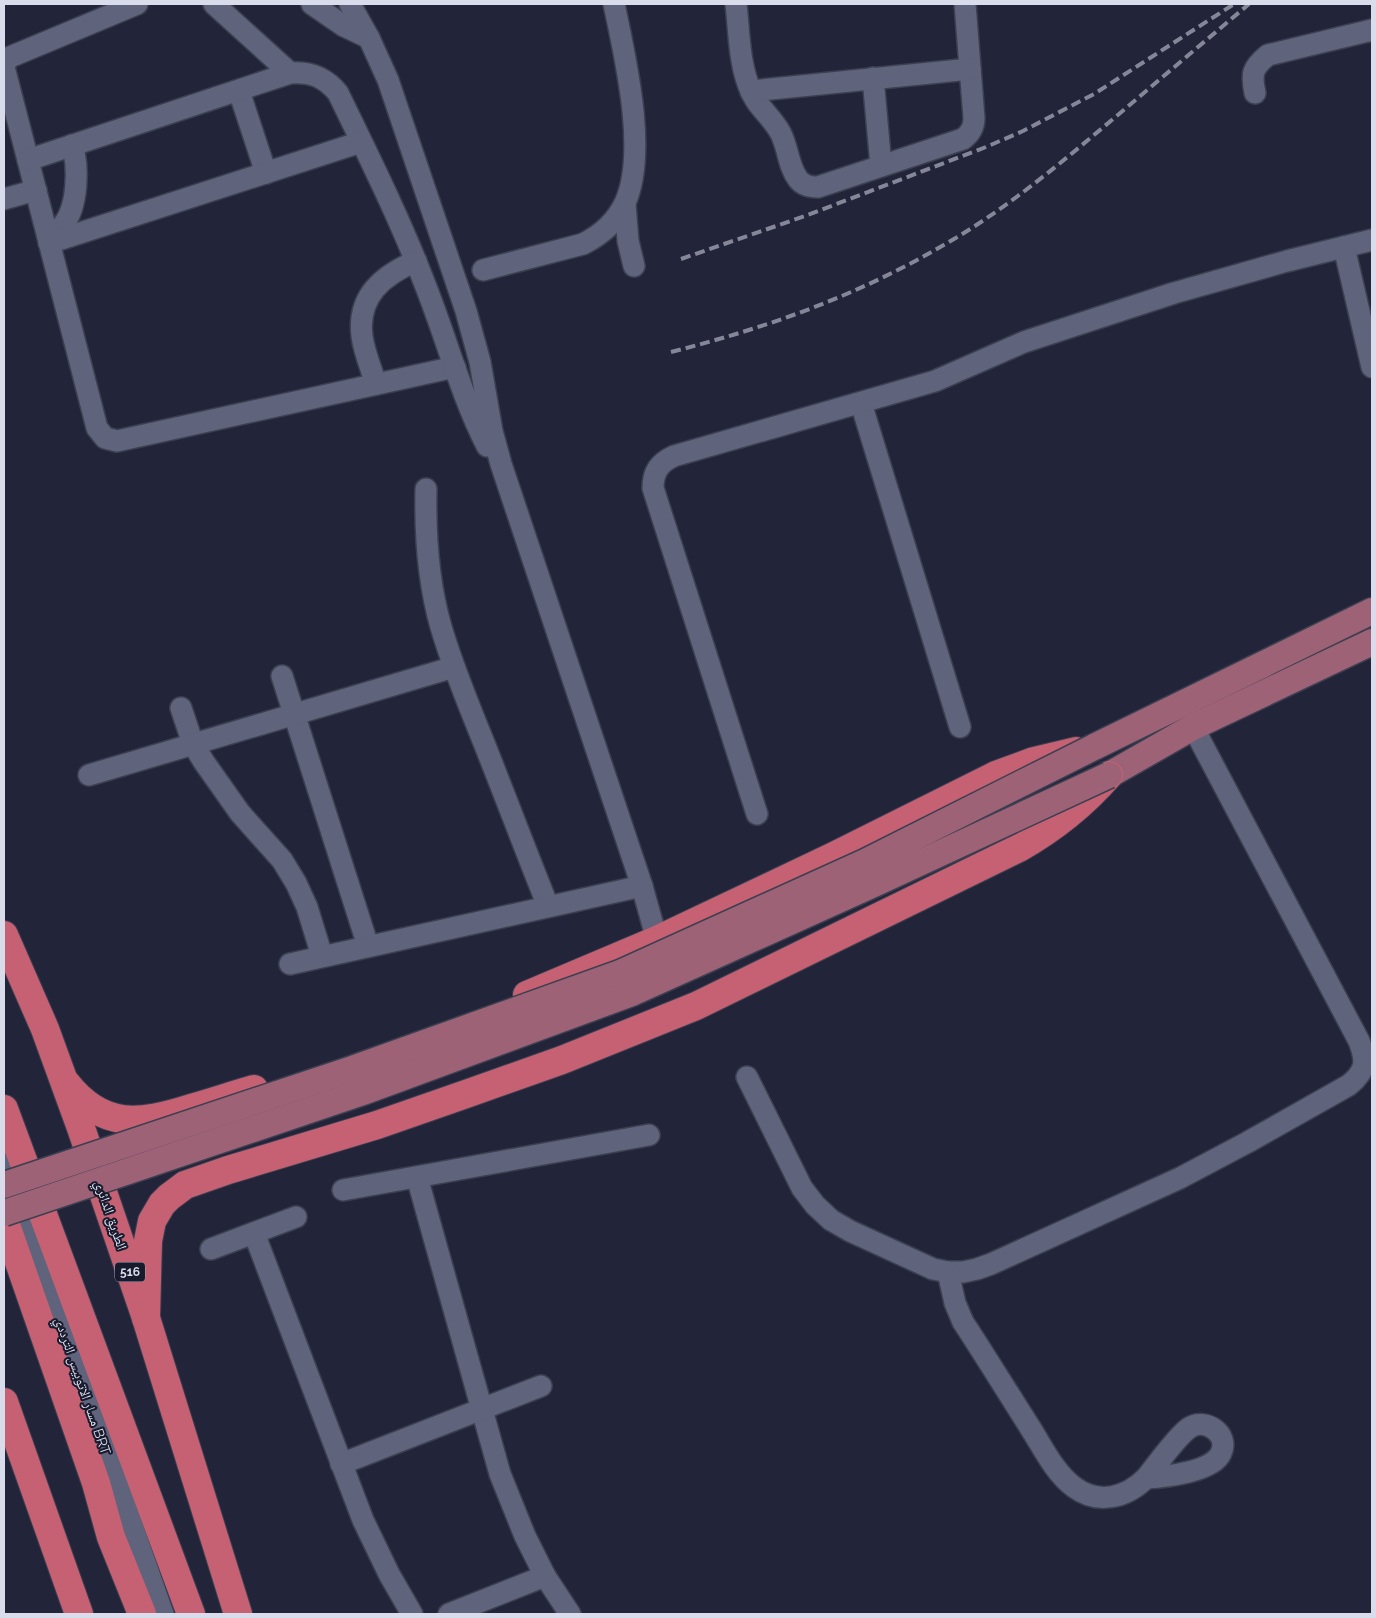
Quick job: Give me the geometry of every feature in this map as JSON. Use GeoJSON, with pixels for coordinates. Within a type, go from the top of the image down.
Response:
{"type":"FeatureCollection","features":[{"type":"Feature","properties":{"kind":"highway"},"geometry":{"type":"LineString","coordinates":[[66,1083],[74,1093],[89,1105],[106,1114],[119,1118],[140,1120],[151,1119],[200,1105],[348,1060],[525,995],[656,940],[834,856],[990,778],[1034,761],[1094,747]]}},
{"type":"Feature","properties":{"kind":"highway"},"geometry":{"type":"LineString","coordinates":[[146,1318],[148,1241],[152,1221],[156,1212],[176,1190],[228,1170],[377,1125],[562,1060],[696,1006],[1027,843],[1067,817],[1109,775]]}},
{"type":"Feature","properties":{"kind":"highway","name":"الطريق الدائري"},"geometry":{"type":"LineString","coordinates":[[4,935],[66,1083],[146,1318],[238,1614]]}},
{"type":"Feature","properties":{"kind":"highway"},"geometry":{"type":"LineString","coordinates":[[200,1105],[194,1122],[196,1140],[205,1156],[228,1170]]}},
{"type":"Feature","properties":{"kind":"highway"},"geometry":{"type":"LineString","coordinates":[[4,1109],[191,1614]]}},
{"type":"Feature","properties":{"kind":"highway"},"geometry":{"type":"LineString","coordinates":[[4,1219],[96,1482],[111,1537],[142,1614]]}},
{"type":"Feature","properties":{"kind":"highway"},"geometry":{"type":"LineString","coordinates":[[4,1402],[79,1614]]}},
{"type":"Feature","properties":{"kind":"highway"},"geometry":{"type":"LineString","coordinates":[[111,1537],[121,1614]]}},
{"type":"Feature","properties":{"kind":"main road"},"geometry":{"type":"LineString","coordinates":[[4,1185],[352,1069],[620,973],[864,862],[1372,611]]}},
{"type":"Feature","properties":{"kind":"main road"},"geometry":{"type":"LineString","coordinates":[[4,1212],[362,1092],[632,993],[1109,775],[1193,727],[1372,642]]}},
{"type":"Feature","properties":{"kind":"lane"},"geometry":{"type":"LineString","coordinates":[[138,4],[10,57],[5,73],[100,434],[110,440],[122,439],[455,367]]}},
{"type":"Feature","properties":{"kind":"lane"},"geometry":{"type":"LineString","coordinates":[[214,4],[290,74]]}},
{"type":"Feature","properties":{"kind":"lane"},"geometry":{"type":"LineString","coordinates":[[312,4],[344,26],[369,38]]}},
{"type":"Feature","properties":{"kind":"lane"},"geometry":{"type":"LineString","coordinates":[[350,4],[369,38],[388,80],[472,328],[494,439],[506,480],[642,886],[656,940]]}},
{"type":"Feature","properties":{"kind":"lane"},"geometry":{"type":"LineString","coordinates":[[483,270],[583,244],[608,228],[625,204],[630,190],[634,162],[633,111],[614,4]]}},
{"type":"Feature","properties":{"kind":"lane"},"geometry":{"type":"LineString","coordinates":[[736,4],[744,67],[750,91],[780,132],[795,174],[802,183],[812,187],[818,187],[963,139],[968,135],[974,124],[974,118],[965,4]]}},
{"type":"Feature","properties":{"kind":"lane"},"geometry":{"type":"LineString","coordinates":[[1255,93],[1252,78],[1254,69],[1268,55],[1372,30]]}},
{"type":"Feature","properties":{"kind":"lane"},"geometry":{"type":"LineString","coordinates":[[750,91],[970,69]]}},
{"type":"Feature","properties":{"kind":"lane"},"geometry":{"type":"LineString","coordinates":[[28,160],[290,74],[301,72],[322,78],[338,93],[362,142],[416,261],[480,434],[506,480]]}},
{"type":"Feature","properties":{"kind":"lane"},"geometry":{"type":"LineString","coordinates":[[873,78],[881,166]]}},
{"type":"Feature","properties":{"kind":"lane"},"geometry":{"type":"LineString","coordinates":[[239,90],[266,173]]}},
{"type":"Feature","properties":{"kind":"lane"},"geometry":{"type":"LineString","coordinates":[[48,240],[362,142]]}},
{"type":"Feature","properties":{"kind":"lane"},"geometry":{"type":"LineString","coordinates":[[48,240],[64,224],[70,214],[77,172],[72,145]]}},
{"type":"Feature","properties":{"kind":"lane"},"geometry":{"type":"LineString","coordinates":[[4,200],[36,190]]}},
{"type":"Feature","properties":{"kind":"lane"},"geometry":{"type":"LineString","coordinates":[[625,204],[627,235],[634,266]]}},
{"type":"Feature","properties":{"kind":"lane"},"geometry":{"type":"LineString","coordinates":[[757,814],[653,488],[653,480],[660,465],[674,456],[935,382],[1024,342],[1072,326],[1231,276],[1372,240]]}},
{"type":"Feature","properties":{"kind":"lane"},"geometry":{"type":"LineString","coordinates":[[1344,247],[1372,367]]}},
{"type":"Feature","properties":{"kind":"lane"},"geometry":{"type":"LineString","coordinates":[[376,384],[362,337],[363,312],[367,300],[382,279],[392,272],[416,261]]}},
{"type":"Feature","properties":{"kind":"lane"},"geometry":{"type":"LineString","coordinates":[[861,403],[960,727]]}},
{"type":"Feature","properties":{"kind":"lane"},"geometry":{"type":"LineString","coordinates":[[426,489],[426,534],[431,580],[440,626],[454,667],[548,906]]}},
{"type":"Feature","properties":{"kind":"lane"},"geometry":{"type":"LineString","coordinates":[[89,774],[454,667]]}},
{"type":"Feature","properties":{"kind":"lane"},"geometry":{"type":"LineString","coordinates":[[282,676],[368,946]]}},
{"type":"Feature","properties":{"kind":"lane"},"geometry":{"type":"LineString","coordinates":[[181,708],[193,744],[215,779],[240,813],[289,871],[307,907],[322,956]]}},
{"type":"Feature","properties":{"kind":"lane"},"geometry":{"type":"LineString","coordinates":[[746,1077],[802,1188],[823,1213],[850,1232],[933,1269],[948,1272],[977,1270],[1180,1178],[1349,1085],[1361,1074],[1364,1066],[1365,1058],[1359,1042],[1193,727]]}},
{"type":"Feature","properties":{"kind":"lane"},"geometry":{"type":"LineString","coordinates":[[290,964],[642,886]]}},
{"type":"Feature","properties":{"kind":"lane"},"geometry":{"type":"LineString","coordinates":[[343,1190],[650,1135]]}},
{"type":"Feature","properties":{"kind":"lane","name":"مسار الاتوبيس الترددي BRT"},"geometry":{"type":"LineString","coordinates":[[4,1157],[163,1614]]}},
{"type":"Feature","properties":{"kind":"lane"},"geometry":{"type":"LineString","coordinates":[[417,1177],[494,1452],[508,1495],[525,1536],[546,1576],[570,1614]]}},
{"type":"Feature","properties":{"kind":"lane"},"geometry":{"type":"LineString","coordinates":[[210,1249],[296,1217]]}},
{"type":"Feature","properties":{"kind":"lane"},"geometry":{"type":"LineString","coordinates":[[254,1233],[360,1513],[412,1614]]}},
{"type":"Feature","properties":{"kind":"lane"},"geometry":{"type":"LineString","coordinates":[[948,1272],[954,1303],[963,1322],[1054,1464],[1065,1478],[1082,1493],[1105,1498],[1117,1497],[1128,1493],[1138,1487],[1146,1478]]}},
{"type":"Feature","properties":{"kind":"lane"},"geometry":{"type":"LineString","coordinates":[[341,1464],[541,1386]]}},
{"type":"Feature","properties":{"kind":"lane"},"geometry":{"type":"LineString","coordinates":[[449,1614],[546,1576]]}},
{"type":"Feature","properties":{"kind":"railway"},"geometry":{"type":"LineString","coordinates":[[681,259],[805,216],[1023,131],[1094,94],[1234,4]]}},
{"type":"Feature","properties":{"kind":"railway"},"geometry":{"type":"LineString","coordinates":[[671,352],[745,331],[816,306],[885,276],[920,259],[954,239],[996,212],[1055,167],[1249,4]]}}]}
